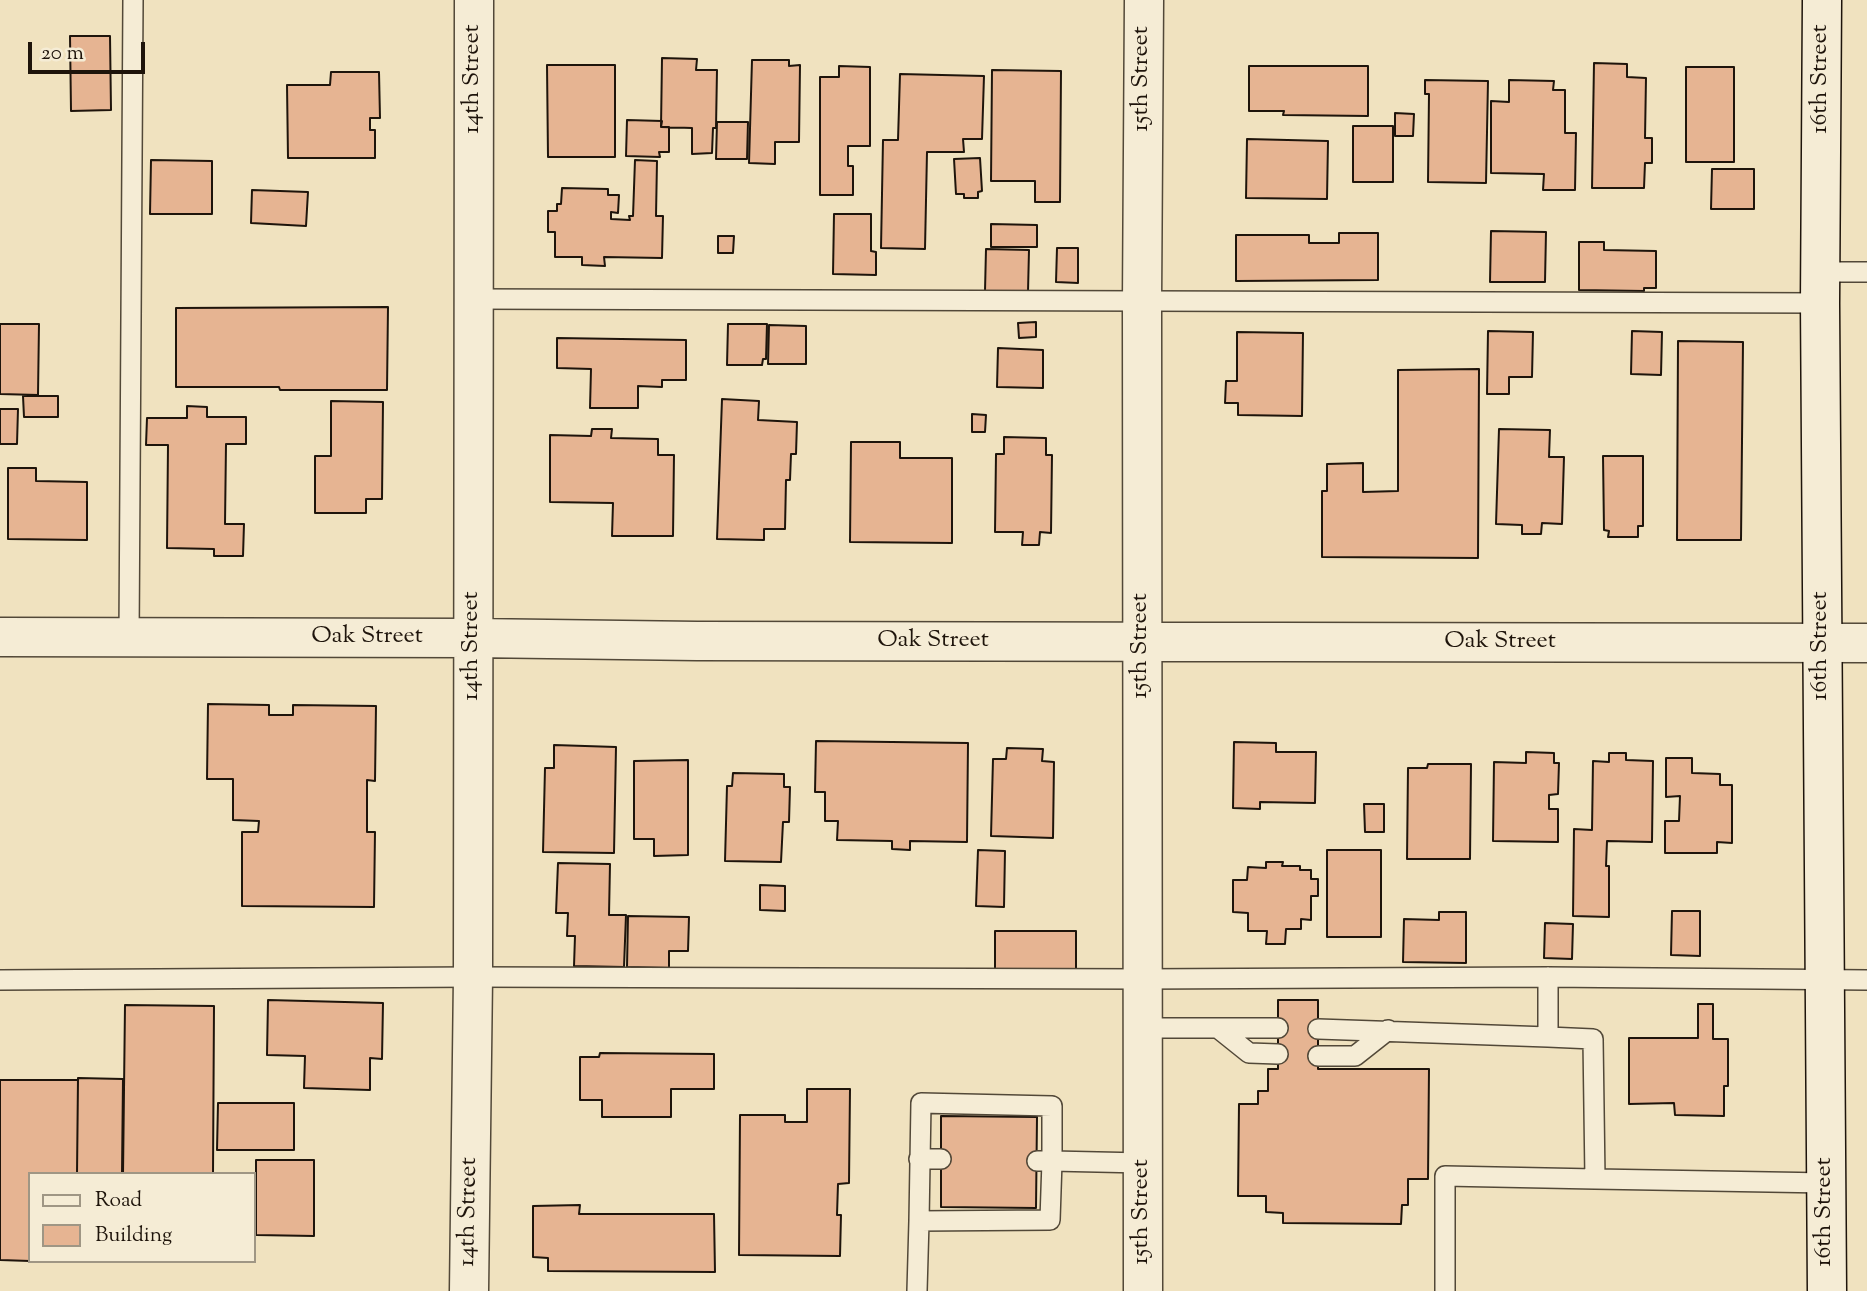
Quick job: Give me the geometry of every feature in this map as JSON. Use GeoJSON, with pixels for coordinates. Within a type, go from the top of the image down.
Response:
{"type":"FeatureCollection","features":[{"type":"Feature","properties":{"kind":"street","name":"14th Street"},"geometry":{"type":"LineString","coordinates":[[469,1291],[473,976],[474,0]]}},
{"type":"Feature","properties":{"kind":"street","name":"15th Street"},"geometry":{"type":"LineString","coordinates":[[1143,1291],[1144,0]]}},
{"type":"Feature","properties":{"kind":"street","name":"16th Street"},"geometry":{"type":"LineString","coordinates":[[1822,0],[1820,287],[1826,1291]]}},
{"type":"Feature","properties":{"kind":"street","name":"Oak Street"},"geometry":{"type":"LineString","coordinates":[[0,637],[474,638],[697,642],[1867,643]]}},
{"type":"Feature","properties":{"kind":"lane"},"geometry":{"type":"LineString","coordinates":[[129,637],[133,0]]}},
{"type":"Feature","properties":{"kind":"lane"},"geometry":{"type":"LineString","coordinates":[[473,299],[1142,302],[1820,287],[1867,272]]}},
{"type":"Feature","properties":{"kind":"lane"},"geometry":{"type":"LineString","coordinates":[[0,979],[473,976],[1867,980]]}},
{"type":"Feature","properties":{"kind":"lane"},"geometry":{"type":"LineString","coordinates":[[1548,977],[1548,1037]]}},
{"type":"Feature","properties":{"kind":"lane"},"geometry":{"type":"LineString","coordinates":[[1142,1028],[1278,1028]]}},
{"type":"Feature","properties":{"kind":"lane"},"geometry":{"type":"LineString","coordinates":[[1219,1029],[1249,1053],[1278,1054]]}},
{"type":"Feature","properties":{"kind":"lane"},"geometry":{"type":"LineString","coordinates":[[1318,1029],[1593,1040],[1595,1179]]}},
{"type":"Feature","properties":{"kind":"lane"},"geometry":{"type":"LineString","coordinates":[[1318,1056],[1355,1056],[1388,1030]]}},
{"type":"Feature","properties":{"kind":"lane"},"geometry":{"type":"LineString","coordinates":[[917,1291],[921,1103],[1052,1106],[1044,1161],[1050,1220],[919,1221]]}},
{"type":"Feature","properties":{"kind":"lane"},"geometry":{"type":"LineString","coordinates":[[919,1159],[941,1159]]}},
{"type":"Feature","properties":{"kind":"lane"},"geometry":{"type":"LineString","coordinates":[[1044,1161],[1143,1163]]}},
{"type":"Feature","properties":{"kind":"lane"},"geometry":{"type":"LineString","coordinates":[[1445,1291],[1445,1176],[1826,1183]]}},
{"type":"Feature","properties":{"kind":"building"},"geometry":{"type":"Polygon","coordinates":[[[70,36],[110,36],[111,110],[71,111],[70,36]]]}},
{"type":"Feature","properties":{"kind":"building"},"geometry":{"type":"Polygon","coordinates":[[[662,58],[697,59],[696,70],[717,70],[716,128],[713,128],[712,153],[692,154],[692,128],[661,127],[662,58]]]}},
{"type":"Feature","properties":{"kind":"building"},"geometry":{"type":"Polygon","coordinates":[[[752,60],[789,60],[789,66],[800,65],[799,142],[775,142],[775,164],[749,163],[752,60]]]}},
{"type":"Feature","properties":{"kind":"building"},"geometry":{"type":"Polygon","coordinates":[[[1594,63],[1627,64],[1627,77],[1646,78],[1645,138],[1652,138],[1652,163],[1645,163],[1644,188],[1592,188],[1594,63]]]}},
{"type":"Feature","properties":{"kind":"building"},"geometry":{"type":"Polygon","coordinates":[[[547,65],[615,65],[615,157],[548,157],[547,65]]]}},
{"type":"Feature","properties":{"kind":"building"},"geometry":{"type":"Polygon","coordinates":[[[839,66],[870,67],[870,146],[848,146],[848,166],[853,166],[853,195],[820,195],[820,77],[839,77],[839,66]]]}},
{"type":"Feature","properties":{"kind":"building"},"geometry":{"type":"Polygon","coordinates":[[[1249,66],[1368,66],[1368,116],[1283,115],[1284,111],[1249,111],[1249,66]]]}},
{"type":"Feature","properties":{"kind":"building"},"geometry":{"type":"Polygon","coordinates":[[[1686,67],[1734,67],[1734,162],[1686,162],[1686,67]]]}},
{"type":"Feature","properties":{"kind":"building"},"geometry":{"type":"Polygon","coordinates":[[[992,70],[1061,71],[1060,202],[1035,202],[1035,181],[991,181],[992,70]]]}},
{"type":"Feature","properties":{"kind":"building"},"geometry":{"type":"Polygon","coordinates":[[[331,72],[379,72],[380,118],[370,118],[370,130],[375,130],[375,158],[288,158],[287,85],[330,85],[331,72]]]}},
{"type":"Feature","properties":{"kind":"building"},"geometry":{"type":"Polygon","coordinates":[[[900,74],[984,76],[982,139],[963,139],[964,152],[927,152],[925,249],[881,248],[883,140],[898,140],[900,74]]]}},
{"type":"Feature","properties":{"kind":"building"},"geometry":{"type":"Polygon","coordinates":[[[1425,80],[1488,81],[1486,183],[1428,182],[1429,94],[1425,94],[1425,80]]]}},
{"type":"Feature","properties":{"kind":"building"},"geometry":{"type":"Polygon","coordinates":[[[1509,80],[1554,81],[1553,90],[1565,90],[1565,133],[1576,133],[1575,190],[1543,190],[1544,174],[1491,173],[1491,101],[1509,102],[1509,80]]]}},
{"type":"Feature","properties":{"kind":"building"},"geometry":{"type":"Polygon","coordinates":[[[1395,113],[1414,114],[1413,136],[1395,136],[1395,113]]]}},
{"type":"Feature","properties":{"kind":"building"},"geometry":{"type":"Polygon","coordinates":[[[627,120],[662,121],[661,127],[669,127],[669,152],[659,152],[660,157],[626,156],[627,120]]]}},
{"type":"Feature","properties":{"kind":"building"},"geometry":{"type":"Polygon","coordinates":[[[717,122],[748,122],[747,159],[716,159],[717,122]]]}},
{"type":"Feature","properties":{"kind":"building"},"geometry":{"type":"Polygon","coordinates":[[[1353,126],[1393,126],[1393,182],[1353,182],[1353,126]]]}},
{"type":"Feature","properties":{"kind":"building"},"geometry":{"type":"Polygon","coordinates":[[[1247,139],[1328,141],[1327,199],[1246,198],[1247,139]]]}},
{"type":"Feature","properties":{"kind":"building"},"geometry":{"type":"Polygon","coordinates":[[[980,158],[982,191],[978,192],[978,198],[964,198],[964,194],[956,194],[954,159],[980,158]]]}},
{"type":"Feature","properties":{"kind":"building"},"geometry":{"type":"Polygon","coordinates":[[[151,160],[212,161],[212,214],[150,214],[151,160]]]}},
{"type":"Feature","properties":{"kind":"building"},"geometry":{"type":"Polygon","coordinates":[[[635,160],[657,161],[656,216],[663,216],[662,258],[604,257],[605,266],[582,265],[582,257],[555,257],[555,232],[548,232],[548,211],[557,211],[557,204],[561,204],[562,188],[608,189],[608,195],[619,195],[618,213],[611,212],[611,219],[630,220],[629,216],[633,216],[635,160]]]}},
{"type":"Feature","properties":{"kind":"building"},"geometry":{"type":"Polygon","coordinates":[[[1712,169],[1754,169],[1754,209],[1711,209],[1712,169]]]}},
{"type":"Feature","properties":{"kind":"building"},"geometry":{"type":"Polygon","coordinates":[[[252,190],[308,192],[306,226],[251,223],[252,190]]]}},
{"type":"Feature","properties":{"kind":"building"},"geometry":{"type":"Polygon","coordinates":[[[834,214],[871,214],[871,251],[876,252],[876,275],[833,274],[834,214]]]}},
{"type":"Feature","properties":{"kind":"building"},"geometry":{"type":"Polygon","coordinates":[[[991,224],[1037,225],[1037,247],[991,247],[991,224]]]}},
{"type":"Feature","properties":{"kind":"building"},"geometry":{"type":"Polygon","coordinates":[[[1491,231],[1546,232],[1545,282],[1490,282],[1491,231]]]}},
{"type":"Feature","properties":{"kind":"building"},"geometry":{"type":"Polygon","coordinates":[[[1339,233],[1378,233],[1378,280],[1236,281],[1236,235],[1309,235],[1309,243],[1339,243],[1339,233]]]}},
{"type":"Feature","properties":{"kind":"building"},"geometry":{"type":"Polygon","coordinates":[[[718,236],[734,236],[733,253],[718,253],[718,236]]]}},
{"type":"Feature","properties":{"kind":"building"},"geometry":{"type":"Polygon","coordinates":[[[1579,242],[1604,242],[1604,250],[1656,251],[1656,288],[1644,288],[1644,291],[1579,290],[1579,242]]]}},
{"type":"Feature","properties":{"kind":"building"},"geometry":{"type":"Polygon","coordinates":[[[1057,248],[1078,248],[1078,283],[1056,282],[1057,248]]]}},
{"type":"Feature","properties":{"kind":"building"},"geometry":{"type":"Polygon","coordinates":[[[986,249],[1029,250],[1028,292],[985,291],[986,249]]]}},
{"type":"Feature","properties":{"kind":"building"},"geometry":{"type":"Polygon","coordinates":[[[388,307],[387,390],[176,387],[176,308],[388,307]]]}},
{"type":"Feature","properties":{"kind":"building"},"geometry":{"type":"Polygon","coordinates":[[[1036,322],[1036,337],[1019,338],[1018,323],[1036,322]]]}},
{"type":"Feature","properties":{"kind":"building"},"geometry":{"type":"Polygon","coordinates":[[[0,324],[39,324],[38,395],[0,394],[0,324]]]}},
{"type":"Feature","properties":{"kind":"building"},"geometry":{"type":"Polygon","coordinates":[[[728,324],[767,324],[766,359],[763,359],[762,365],[727,365],[728,324]]]}},
{"type":"Feature","properties":{"kind":"building"},"geometry":{"type":"Polygon","coordinates":[[[769,325],[806,326],[806,364],[768,364],[769,325]]]}},
{"type":"Feature","properties":{"kind":"building"},"geometry":{"type":"Polygon","coordinates":[[[1488,331],[1533,332],[1532,377],[1509,377],[1509,394],[1487,394],[1488,331]]]}},
{"type":"Feature","properties":{"kind":"building"},"geometry":{"type":"Polygon","coordinates":[[[1632,331],[1662,332],[1661,375],[1631,374],[1632,331]]]}},
{"type":"Feature","properties":{"kind":"building"},"geometry":{"type":"Polygon","coordinates":[[[1237,332],[1303,333],[1302,416],[1238,415],[1238,403],[1225,403],[1226,381],[1237,381],[1237,332]]]}},
{"type":"Feature","properties":{"kind":"building"},"geometry":{"type":"Polygon","coordinates":[[[557,338],[686,340],[686,380],[662,380],[662,387],[638,386],[638,408],[590,408],[591,369],[557,368],[557,338]]]}},
{"type":"Feature","properties":{"kind":"building"},"geometry":{"type":"Polygon","coordinates":[[[1678,341],[1743,342],[1741,540],[1677,540],[1678,341]]]}},
{"type":"Feature","properties":{"kind":"building"},"geometry":{"type":"Polygon","coordinates":[[[998,348],[1043,350],[1043,388],[997,387],[998,348]]]}},
{"type":"Feature","properties":{"kind":"building"},"geometry":{"type":"Polygon","coordinates":[[[1479,369],[1478,558],[1322,557],[1322,491],[1327,491],[1327,464],[1363,463],[1363,492],[1398,491],[1398,370],[1479,369]]]}},
{"type":"Feature","properties":{"kind":"building"},"geometry":{"type":"Polygon","coordinates":[[[23,396],[58,396],[58,417],[24,417],[23,396]]]}},
{"type":"Feature","properties":{"kind":"building"},"geometry":{"type":"Polygon","coordinates":[[[722,399],[759,401],[758,420],[797,422],[796,454],[791,454],[790,480],[786,480],[785,529],[764,529],[764,540],[717,539],[722,399]]]}},
{"type":"Feature","properties":{"kind":"building"},"geometry":{"type":"Polygon","coordinates":[[[331,401],[383,402],[382,499],[366,499],[366,513],[315,513],[315,456],[331,456],[331,401]]]}},
{"type":"Feature","properties":{"kind":"building"},"geometry":{"type":"Polygon","coordinates":[[[187,406],[207,407],[207,417],[246,417],[246,444],[226,444],[225,524],[244,524],[243,556],[214,556],[214,549],[167,548],[168,445],[146,445],[147,418],[187,418],[187,406]]]}},
{"type":"Feature","properties":{"kind":"building"},"geometry":{"type":"Polygon","coordinates":[[[0,409],[18,409],[17,444],[0,444],[0,409]]]}},
{"type":"Feature","properties":{"kind":"building"},"geometry":{"type":"Polygon","coordinates":[[[972,414],[986,415],[985,432],[972,432],[972,414]]]}},
{"type":"Feature","properties":{"kind":"building"},"geometry":{"type":"Polygon","coordinates":[[[592,429],[612,429],[611,438],[658,439],[658,455],[674,455],[673,536],[612,536],[613,503],[550,502],[550,435],[591,436],[592,429]]]}},
{"type":"Feature","properties":{"kind":"building"},"geometry":{"type":"Polygon","coordinates":[[[1499,429],[1550,430],[1549,457],[1564,457],[1562,524],[1542,523],[1541,534],[1522,534],[1522,525],[1496,524],[1499,429]]]}},
{"type":"Feature","properties":{"kind":"building"},"geometry":{"type":"Polygon","coordinates":[[[1004,437],[1046,438],[1046,455],[1052,455],[1051,533],[1040,532],[1039,545],[1022,545],[1023,532],[995,532],[996,454],[1004,454],[1004,437]]]}},
{"type":"Feature","properties":{"kind":"building"},"geometry":{"type":"Polygon","coordinates":[[[851,442],[900,442],[900,458],[952,458],[952,543],[850,542],[851,442]]]}},
{"type":"Feature","properties":{"kind":"building"},"geometry":{"type":"Polygon","coordinates":[[[1603,456],[1643,456],[1643,526],[1638,526],[1638,537],[1608,537],[1609,531],[1604,530],[1603,456]]]}},
{"type":"Feature","properties":{"kind":"building"},"geometry":{"type":"Polygon","coordinates":[[[8,468],[36,468],[36,481],[87,482],[87,540],[8,539],[8,468]]]}},
{"type":"Feature","properties":{"kind":"building"},"geometry":{"type":"Polygon","coordinates":[[[208,704],[269,705],[269,715],[293,715],[293,705],[376,706],[375,781],[367,780],[367,832],[375,832],[374,907],[242,906],[242,832],[258,832],[259,821],[233,820],[233,779],[207,779],[208,704]]]}},
{"type":"Feature","properties":{"kind":"building"},"geometry":{"type":"Polygon","coordinates":[[[816,741],[968,743],[967,842],[910,841],[910,850],[892,849],[892,841],[837,840],[838,821],[825,821],[825,792],[815,792],[816,741]]]}},
{"type":"Feature","properties":{"kind":"building"},"geometry":{"type":"Polygon","coordinates":[[[1234,742],[1276,743],[1276,752],[1316,752],[1315,803],[1260,802],[1260,809],[1233,808],[1234,742]]]}},
{"type":"Feature","properties":{"kind":"building"},"geometry":{"type":"Polygon","coordinates":[[[554,745],[616,747],[614,853],[543,852],[545,768],[554,768],[554,745]]]}},
{"type":"Feature","properties":{"kind":"building"},"geometry":{"type":"Polygon","coordinates":[[[1007,748],[1043,749],[1042,761],[1054,762],[1053,838],[991,836],[993,759],[1006,759],[1007,748]]]}},
{"type":"Feature","properties":{"kind":"building"},"geometry":{"type":"Polygon","coordinates":[[[1526,752],[1554,753],[1554,763],[1559,763],[1558,794],[1549,795],[1549,809],[1558,809],[1558,842],[1493,841],[1494,762],[1526,763],[1526,752]]]}},
{"type":"Feature","properties":{"kind":"building"},"geometry":{"type":"Polygon","coordinates":[[[1609,753],[1626,753],[1626,760],[1653,761],[1652,842],[1607,841],[1609,917],[1573,916],[1574,829],[1592,830],[1593,761],[1609,762],[1609,753]]]}},
{"type":"Feature","properties":{"kind":"building"},"geometry":{"type":"Polygon","coordinates":[[[1666,758],[1692,758],[1692,773],[1720,774],[1720,785],[1732,785],[1732,843],[1717,842],[1717,853],[1665,853],[1665,821],[1679,821],[1680,796],[1666,797],[1666,758]]]}},
{"type":"Feature","properties":{"kind":"building"},"geometry":{"type":"Polygon","coordinates":[[[688,760],[688,855],[654,856],[654,839],[634,839],[634,761],[688,760]]]}},
{"type":"Feature","properties":{"kind":"building"},"geometry":{"type":"Polygon","coordinates":[[[1428,764],[1471,764],[1470,859],[1407,859],[1408,768],[1427,768],[1428,764]]]}},
{"type":"Feature","properties":{"kind":"building"},"geometry":{"type":"Polygon","coordinates":[[[733,773],[784,774],[784,787],[790,787],[789,822],[783,822],[781,862],[725,861],[727,786],[732,786],[733,773]]]}},
{"type":"Feature","properties":{"kind":"building"},"geometry":{"type":"Polygon","coordinates":[[[1364,804],[1384,804],[1384,832],[1365,832],[1364,804]]]}},
{"type":"Feature","properties":{"kind":"building"},"geometry":{"type":"Polygon","coordinates":[[[978,850],[1005,851],[1004,907],[976,906],[978,850]]]}},
{"type":"Feature","properties":{"kind":"building"},"geometry":{"type":"Polygon","coordinates":[[[1327,850],[1381,850],[1381,937],[1327,937],[1327,850]]]}},
{"type":"Feature","properties":{"kind":"building"},"geometry":{"type":"Polygon","coordinates":[[[1266,862],[1283,862],[1282,866],[1300,866],[1300,870],[1311,870],[1311,879],[1318,879],[1318,896],[1311,896],[1311,920],[1301,919],[1301,929],[1286,929],[1285,944],[1266,944],[1267,931],[1248,931],[1248,913],[1233,912],[1233,880],[1247,880],[1248,867],[1266,868],[1266,862]]]}},
{"type":"Feature","properties":{"kind":"building"},"geometry":{"type":"Polygon","coordinates":[[[558,863],[610,864],[609,915],[626,915],[624,967],[574,966],[575,936],[567,936],[568,913],[556,913],[558,863]]]}},
{"type":"Feature","properties":{"kind":"building"},"geometry":{"type":"Polygon","coordinates":[[[760,885],[785,886],[785,911],[760,910],[760,885]]]}},
{"type":"Feature","properties":{"kind":"building"},"geometry":{"type":"Polygon","coordinates":[[[1672,911],[1700,911],[1700,956],[1671,955],[1672,911]]]}},
{"type":"Feature","properties":{"kind":"building"},"geometry":{"type":"Polygon","coordinates":[[[1439,912],[1466,912],[1466,963],[1403,962],[1404,919],[1439,920],[1439,912]]]}},
{"type":"Feature","properties":{"kind":"building"},"geometry":{"type":"Polygon","coordinates":[[[628,916],[689,917],[688,951],[669,951],[669,968],[627,967],[628,916]]]}},
{"type":"Feature","properties":{"kind":"building"},"geometry":{"type":"Polygon","coordinates":[[[1545,923],[1573,924],[1572,959],[1544,958],[1545,923]]]}},
{"type":"Feature","properties":{"kind":"building"},"geometry":{"type":"Polygon","coordinates":[[[995,931],[1076,931],[1076,971],[995,970],[995,931]]]}},
{"type":"Feature","properties":{"kind":"building"},"geometry":{"type":"Polygon","coordinates":[[[268,1000],[383,1003],[382,1059],[370,1058],[370,1090],[304,1088],[305,1056],[267,1055],[268,1000]]]}},
{"type":"Feature","properties":{"kind":"building"},"geometry":{"type":"Polygon","coordinates":[[[1278,1000],[1318,1000],[1318,1069],[1429,1069],[1428,1179],[1408,1179],[1408,1205],[1402,1205],[1401,1224],[1283,1223],[1283,1213],[1266,1212],[1266,1196],[1238,1196],[1239,1104],[1258,1104],[1258,1091],[1268,1091],[1268,1069],[1278,1069],[1278,1000]]]}},
{"type":"Feature","properties":{"kind":"building"},"geometry":{"type":"Polygon","coordinates":[[[1698,1004],[1713,1004],[1713,1039],[1728,1039],[1728,1086],[1724,1086],[1724,1116],[1675,1115],[1674,1103],[1629,1104],[1629,1038],[1698,1038],[1698,1004]]]}},
{"type":"Feature","properties":{"kind":"building"},"geometry":{"type":"Polygon","coordinates":[[[125,1005],[214,1006],[213,1172],[123,1172],[125,1005]]]}},
{"type":"Feature","properties":{"kind":"building"},"geometry":{"type":"Polygon","coordinates":[[[600,1053],[714,1054],[714,1089],[671,1089],[671,1117],[602,1117],[602,1100],[580,1100],[580,1057],[599,1057],[600,1053]]]}},
{"type":"Feature","properties":{"kind":"building"},"geometry":{"type":"Polygon","coordinates":[[[78,1078],[123,1079],[122,1172],[77,1172],[78,1078]]]}},
{"type":"Feature","properties":{"kind":"building"},"geometry":{"type":"Polygon","coordinates":[[[0,1080],[78,1080],[77,1172],[28,1172],[28,1261],[0,1260],[0,1080]]]}},
{"type":"Feature","properties":{"kind":"building"},"geometry":{"type":"Polygon","coordinates":[[[807,1089],[850,1089],[849,1183],[838,1184],[837,1215],[841,1215],[840,1256],[739,1255],[740,1115],[785,1115],[785,1122],[807,1122],[807,1089]]]}},
{"type":"Feature","properties":{"kind":"building"},"geometry":{"type":"Polygon","coordinates":[[[218,1103],[294,1103],[294,1150],[217,1150],[218,1103]]]}},
{"type":"Feature","properties":{"kind":"building"},"geometry":{"type":"Polygon","coordinates":[[[941,1116],[1037,1117],[1036,1208],[941,1207],[941,1116]]]}},
{"type":"Feature","properties":{"kind":"building"},"geometry":{"type":"Polygon","coordinates":[[[256,1160],[314,1160],[314,1236],[256,1235],[256,1160]]]}},
{"type":"Feature","properties":{"kind":"building"},"geometry":{"type":"Polygon","coordinates":[[[580,1205],[579,1214],[714,1214],[715,1272],[548,1271],[548,1258],[533,1257],[533,1206],[580,1205]]]}}]}
